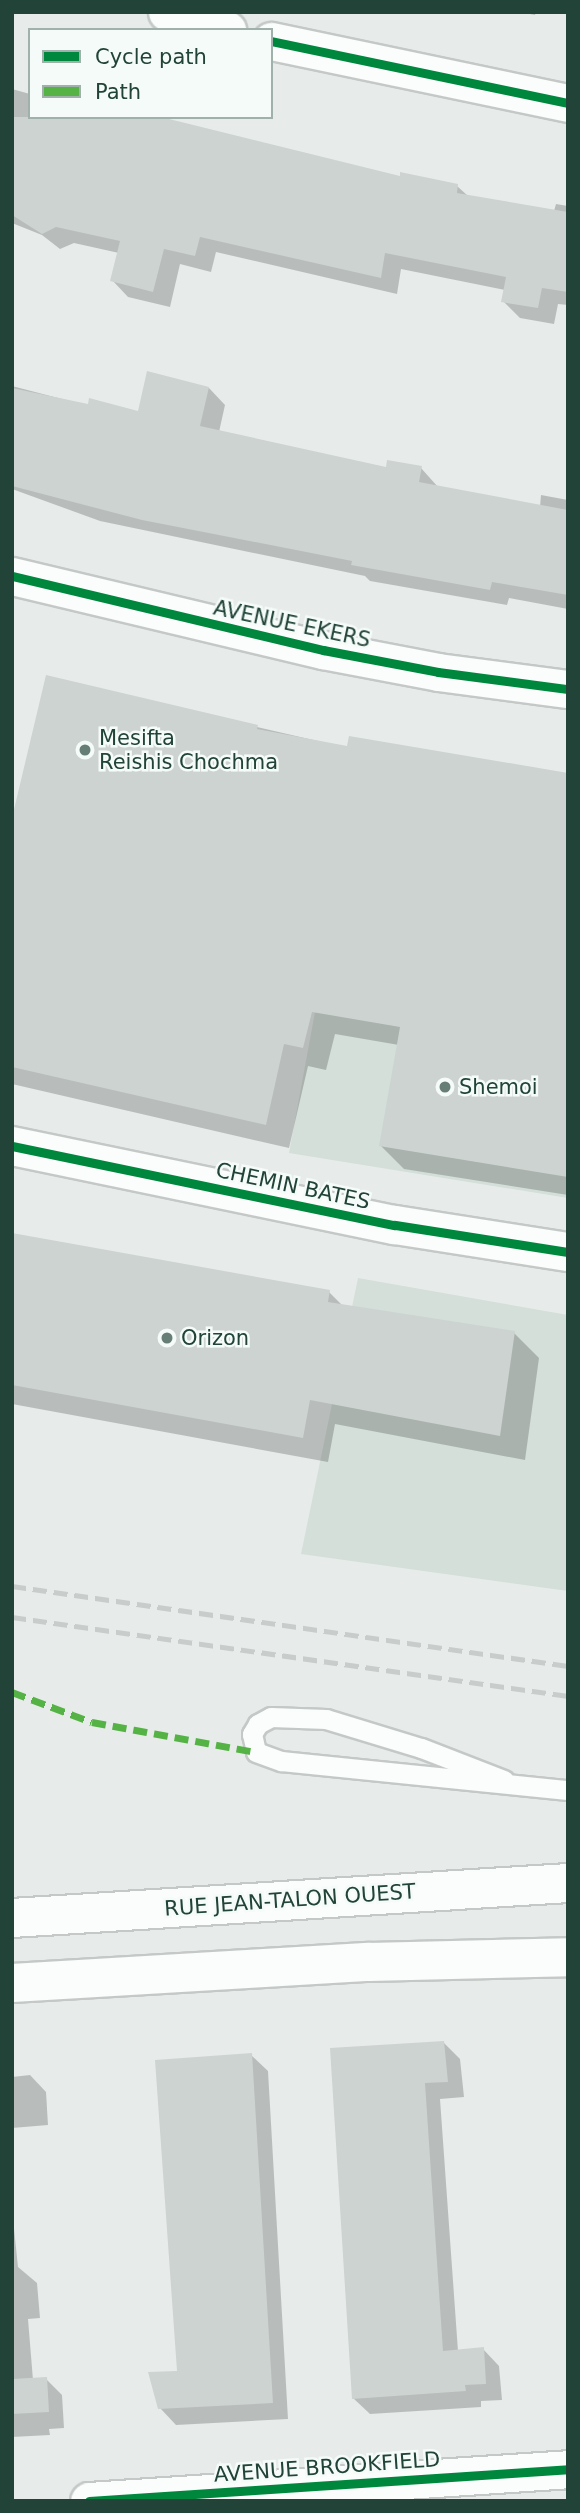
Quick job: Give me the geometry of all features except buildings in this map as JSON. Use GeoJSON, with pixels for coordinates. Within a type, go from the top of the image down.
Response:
{"type":"FeatureCollection","features":[{"type":"Feature","properties":{"kind":"main road","name":"CHEMIN BATES"},"geometry":{"type":"LineString","coordinates":[[12,1146],[395,1225],[568,1252]]}},
{"type":"Feature","properties":{"kind":"main road","name":"RUE JEAN-TALON OUEST"},"geometry":{"type":"LineString","coordinates":[[12,1919],[568,1883]]}},
{"type":"Feature","properties":{"kind":"main road"},"geometry":{"type":"LineString","coordinates":[[12,1983],[356,1963],[568,1957]]}},
{"type":"Feature","properties":{"kind":"street"},"geometry":{"type":"LineString","coordinates":[[167,12],[220,28]]}},
{"type":"Feature","properties":{"kind":"street"},"geometry":{"type":"LineString","coordinates":[[273,41],[568,103]]}},
{"type":"Feature","properties":{"kind":"street","name":"AVENUE EKERS"},"geometry":{"type":"LineString","coordinates":[[12,576],[323,650],[438,672],[568,689]]}},
{"type":"Feature","properties":{"kind":"street","name":"AVENUE BROOKFIELD"},"geometry":{"type":"LineString","coordinates":[[89,2501],[568,2469]]}},
{"type":"Feature","properties":{"kind":"lane"},"geometry":{"type":"LineString","coordinates":[[504,1780],[421,1748],[326,1719],[271,1717],[258,1724],[252,1734],[256,1752],[281,1761],[504,1780],[568,1790]]}},
{"type":"Feature","properties":{"kind":"shaded area"},"geometry":{"type":"Polygon","coordinates":[[[568,982],[568,1198],[289,1153],[315,1012],[568,982]]]}},
{"type":"Feature","properties":{"kind":"shaded area"},"geometry":{"type":"Polygon","coordinates":[[[358,1278],[568,1315],[568,1591],[301,1554],[358,1278]]]}},
{"type":"Feature","properties":{"kind":"railway"},"geometry":{"type":"LineString","coordinates":[[12,1586],[568,1666]]}},
{"type":"Feature","properties":{"kind":"railway"},"geometry":{"type":"LineString","coordinates":[[12,1617],[568,1696]]}},
{"type":"Feature","properties":{"kind":"marked path"},"geometry":{"type":"LineString","coordinates":[[12,1692],[92,1722],[256,1752]]}},
{"type":"Feature","properties":{"kind":"cycle path"},"geometry":{"type":"LineString","coordinates":[[273,41],[568,103]]}},
{"type":"Feature","properties":{"kind":"cycle path"},"geometry":{"type":"LineString","coordinates":[[12,576],[323,650],[438,672],[568,689]]}},
{"type":"Feature","properties":{"kind":"cycle path"},"geometry":{"type":"LineString","coordinates":[[12,1146],[395,1225],[568,1252]]}},
{"type":"Feature","properties":{"kind":"cycle path"},"geometry":{"type":"LineString","coordinates":[[89,2501],[568,2469]]}},
{"type":"Feature","properties":{"kind":"place","name":"Mesifta Reishis Chochma"},"geometry":{"type":"Point","coordinates":[85,750]}},
{"type":"Feature","properties":{"kind":"place","name":"Shemoi"},"geometry":{"type":"Point","coordinates":[445,1087]}},
{"type":"Feature","properties":{"kind":"place","name":"Orizon"},"geometry":{"type":"Point","coordinates":[167,1338]}}]}
